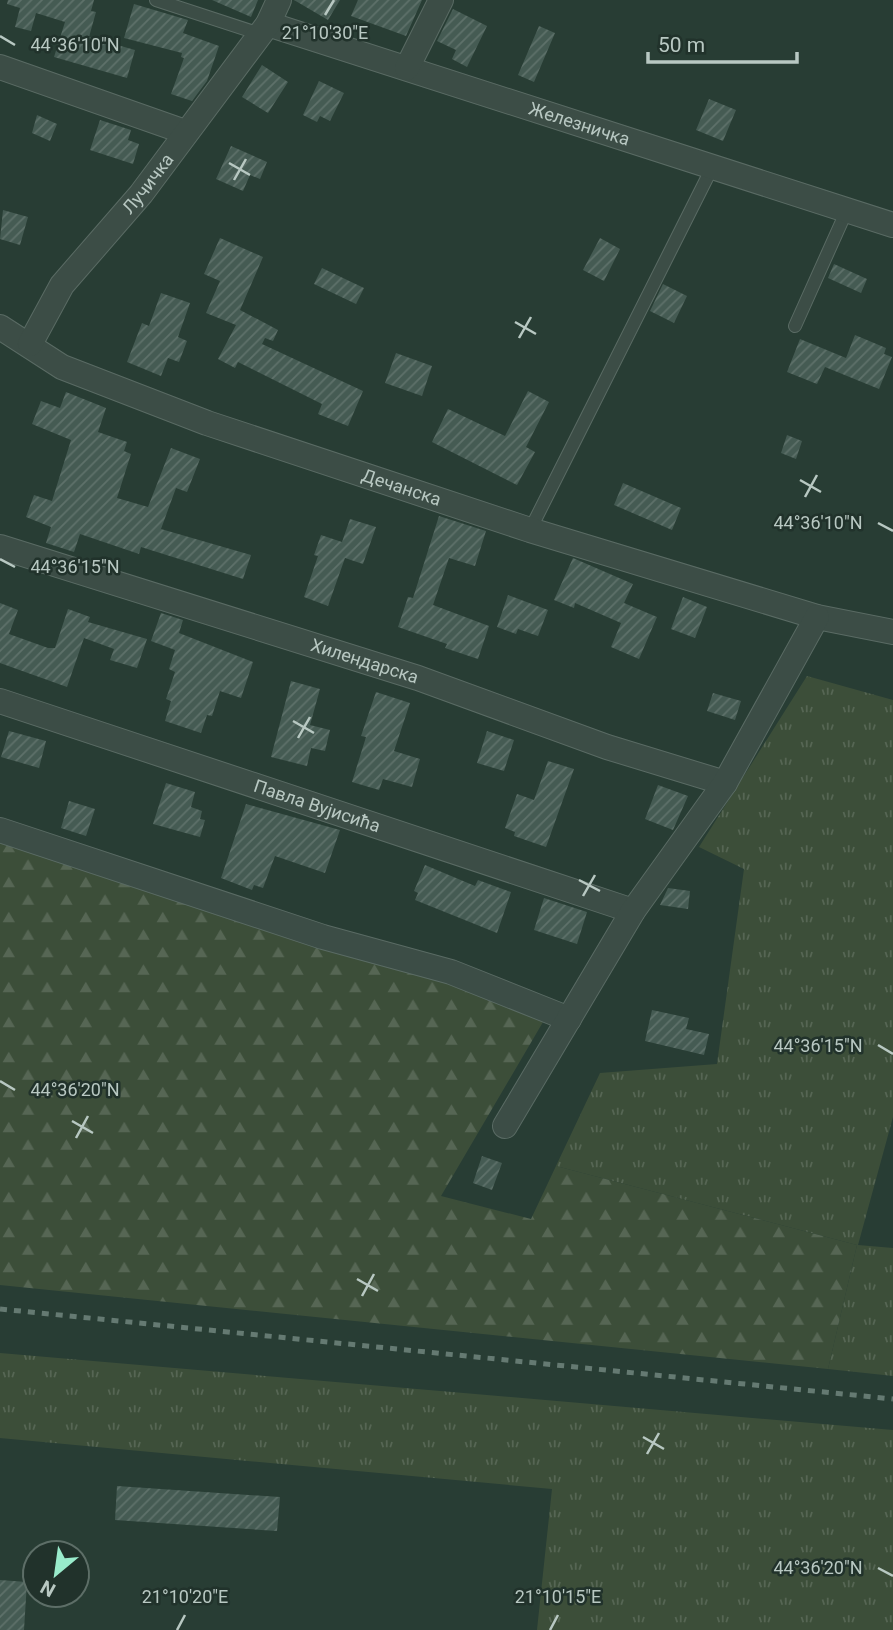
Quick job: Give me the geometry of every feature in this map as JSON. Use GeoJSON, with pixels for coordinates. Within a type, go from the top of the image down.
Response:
{"type":"FeatureCollection","features":[{"type":"Feature","properties":{"kind":"street","name":"Лучичка"},"geometry":{"type":"LineString","coordinates":[[30,344],[62,285],[141,194],[264,29],[279,0]]}},
{"type":"Feature","properties":{"kind":"street"},"geometry":{"type":"LineString","coordinates":[[407,68],[441,0]]}},
{"type":"Feature","properties":{"kind":"street","name":"Железничка"},"geometry":{"type":"LineString","coordinates":[[264,29],[407,68],[893,225]]}},
{"type":"Feature","properties":{"kind":"street"},"geometry":{"type":"LineString","coordinates":[[0,67],[185,132]]}},
{"type":"Feature","properties":{"kind":"street","name":"Дечанска"},"geometry":{"type":"LineString","coordinates":[[0,327],[74,372],[207,423],[530,530],[817,617],[893,632]]}},
{"type":"Feature","properties":{"kind":"street","name":"Хилендарска"},"geometry":{"type":"LineString","coordinates":[[0,547],[418,678],[607,747],[725,783]]}},
{"type":"Feature","properties":{"kind":"street"},"geometry":{"type":"LineString","coordinates":[[505,1126],[633,911],[725,783],[817,617]]}},
{"type":"Feature","properties":{"kind":"street","name":"Павла Вујисића"},"geometry":{"type":"LineString","coordinates":[[0,701],[633,911]]}},
{"type":"Feature","properties":{"kind":"street"},"geometry":{"type":"LineString","coordinates":[[0,830],[323,937],[451,972],[569,1019]]}},
{"type":"Feature","properties":{"kind":"lane"},"geometry":{"type":"LineString","coordinates":[[156,0],[264,29]]}},
{"type":"Feature","properties":{"kind":"lane"},"geometry":{"type":"LineString","coordinates":[[530,530],[713,166]]}},
{"type":"Feature","properties":{"kind":"lane"},"geometry":{"type":"LineString","coordinates":[[795,326],[848,210]]}},
{"type":"Feature","properties":{"kind":"green space"},"geometry":{"type":"Polygon","coordinates":[[[807,676],[893,700],[893,1117],[858,1245],[893,1248],[893,1376],[828,1369],[857,1245],[556,1166],[600,1073],[717,1064],[744,869],[699,847],[807,676]]]}},
{"type":"Feature","properties":{"kind":"green space"},"geometry":{"type":"Polygon","coordinates":[[[0,840],[445,980],[543,1022],[441,1196],[531,1219],[556,1166],[857,1245],[828,1369],[0,1285],[0,840]]]}},
{"type":"Feature","properties":{"kind":"green space"},"geometry":{"type":"Polygon","coordinates":[[[0,1353],[893,1430],[893,1630],[537,1630],[552,1489],[0,1438],[0,1353]]]}},
{"type":"Feature","properties":{"kind":"building"},"geometry":{"type":"Polygon","coordinates":[[[8,0],[94,0],[91,11],[96,12],[89,37],[135,50],[127,78],[54,57],[65,22],[36,13],[31,31],[15,27],[20,8],[7,4],[8,0]]]}},
{"type":"Feature","properties":{"kind":"building"},"geometry":{"type":"Polygon","coordinates":[[[212,0],[258,0],[251,17],[212,0]]]}},
{"type":"Feature","properties":{"kind":"building"},"geometry":{"type":"Polygon","coordinates":[[[294,0],[340,0],[328,20],[294,0]]]}},
{"type":"Feature","properties":{"kind":"building"},"geometry":{"type":"Polygon","coordinates":[[[358,0],[422,0],[406,36],[351,16],[358,0]]]}},
{"type":"Feature","properties":{"kind":"building"},"geometry":{"type":"Polygon","coordinates":[[[134,4],[188,20],[183,33],[219,46],[207,81],[192,101],[171,94],[184,58],[181,57],[182,53],[124,38],[134,4]]]}},
{"type":"Feature","properties":{"kind":"building"},"geometry":{"type":"Polygon","coordinates":[[[453,9],[487,26],[467,67],[452,59],[456,50],[437,41],[453,9]]]}},
{"type":"Feature","properties":{"kind":"building"},"geometry":{"type":"Polygon","coordinates":[[[539,26],[555,33],[534,82],[518,75],[539,26]]]}},
{"type":"Feature","properties":{"kind":"building"},"geometry":{"type":"Polygon","coordinates":[[[262,65],[288,82],[268,113],[242,97],[262,65]]]}},
{"type":"Feature","properties":{"kind":"building"},"geometry":{"type":"Polygon","coordinates":[[[319,81],[344,93],[330,121],[320,116],[317,122],[303,115],[319,81]]]}},
{"type":"Feature","properties":{"kind":"building"},"geometry":{"type":"Polygon","coordinates":[[[709,99],[736,110],[723,141],[696,130],[709,99]]]}},
{"type":"Feature","properties":{"kind":"building"},"geometry":{"type":"Polygon","coordinates":[[[37,115],[57,124],[50,141],[32,133],[37,115]]]}},
{"type":"Feature","properties":{"kind":"building"},"geometry":{"type":"Polygon","coordinates":[[[100,120],[131,130],[128,140],[139,144],[133,164],[90,150],[100,120]]]}},
{"type":"Feature","properties":{"kind":"building"},"geometry":{"type":"Polygon","coordinates":[[[231,146],[267,162],[260,179],[250,175],[243,191],[216,179],[231,146]]]}},
{"type":"Feature","properties":{"kind":"building"},"geometry":{"type":"Polygon","coordinates":[[[3,210],[28,217],[20,245],[0,239],[3,210]]]}},
{"type":"Feature","properties":{"kind":"building"},"geometry":{"type":"Polygon","coordinates":[[[220,238],[263,257],[240,310],[278,330],[273,341],[265,338],[262,344],[363,391],[348,426],[318,414],[322,404],[238,362],[235,368],[218,359],[236,325],[206,313],[220,281],[204,274],[220,238]]]}},
{"type":"Feature","properties":{"kind":"building"},"geometry":{"type":"Polygon","coordinates":[[[600,238],[620,249],[604,281],[583,270],[600,238]]]}},
{"type":"Feature","properties":{"kind":"building"},"geometry":{"type":"Polygon","coordinates":[[[834,264],[867,279],[861,293],[828,278],[834,264]]]}},
{"type":"Feature","properties":{"kind":"building"},"geometry":{"type":"Polygon","coordinates":[[[322,268],[364,288],[356,304],[314,284],[322,268]]]}},
{"type":"Feature","properties":{"kind":"building"},"geometry":{"type":"Polygon","coordinates":[[[663,284],[687,296],[674,323],[650,311],[663,284]]]}},
{"type":"Feature","properties":{"kind":"building"},"geometry":{"type":"Polygon","coordinates":[[[161,293],[190,303],[178,337],[187,341],[179,362],[168,358],[161,376],[127,362],[142,323],[149,326],[161,293]]]}},
{"type":"Feature","properties":{"kind":"building"},"geometry":{"type":"Polygon","coordinates":[[[855,335],[886,348],[884,354],[892,357],[879,389],[825,367],[817,384],[787,372],[800,339],[846,358],[855,335]]]}},
{"type":"Feature","properties":{"kind":"building"},"geometry":{"type":"Polygon","coordinates":[[[396,353],[432,366],[422,396],[385,383],[396,353]]]}},
{"type":"Feature","properties":{"kind":"building"},"geometry":{"type":"Polygon","coordinates":[[[528,391],[549,402],[526,447],[535,452],[517,485],[432,442],[448,409],[505,436],[528,391]]]}},
{"type":"Feature","properties":{"kind":"building"},"geometry":{"type":"Polygon","coordinates":[[[66,392],[106,408],[98,432],[127,442],[124,451],[131,454],[117,498],[148,507],[171,448],[200,459],[187,492],[176,488],[161,529],[251,555],[243,579],[141,547],[139,554],[80,534],[74,552],[46,543],[51,527],[26,517],[34,495],[52,501],[71,440],[32,424],[41,401],[60,408],[66,392]]]}},
{"type":"Feature","properties":{"kind":"building"},"geometry":{"type":"Polygon","coordinates":[[[787,435],[802,441],[796,459],[781,453],[787,435]]]}},
{"type":"Feature","properties":{"kind":"building"},"geometry":{"type":"Polygon","coordinates":[[[623,483],[681,508],[672,530],[614,505],[623,483]]]}},
{"type":"Feature","properties":{"kind":"building"},"geometry":{"type":"Polygon","coordinates":[[[439,516],[486,531],[475,566],[449,558],[433,605],[489,626],[478,659],[445,648],[447,644],[398,627],[408,597],[413,598],[439,516]]]}},
{"type":"Feature","properties":{"kind":"building"},"geometry":{"type":"Polygon","coordinates":[[[350,519],[376,527],[363,564],[345,558],[328,606],[304,597],[318,556],[314,555],[321,535],[342,542],[350,519]]]}},
{"type":"Feature","properties":{"kind":"building"},"geometry":{"type":"Polygon","coordinates":[[[573,558],[633,584],[624,603],[657,617],[639,659],[611,647],[621,623],[575,603],[574,608],[554,600],[573,558]]]}},
{"type":"Feature","properties":{"kind":"building"},"geometry":{"type":"Polygon","coordinates":[[[508,595],[548,610],[538,636],[518,629],[516,634],[497,627],[508,595]]]}},
{"type":"Feature","properties":{"kind":"building"},"geometry":{"type":"Polygon","coordinates":[[[683,597],[707,607],[695,638],[671,629],[683,597]]]}},
{"type":"Feature","properties":{"kind":"building"},"geometry":{"type":"Polygon","coordinates":[[[0,603],[18,610],[9,634],[48,648],[55,648],[68,609],[90,617],[88,622],[147,639],[137,668],[110,660],[114,649],[84,638],[67,687],[0,663],[0,603]]]}},
{"type":"Feature","properties":{"kind":"building"},"geometry":{"type":"Polygon","coordinates":[[[161,613],[183,620],[179,633],[253,662],[241,698],[220,691],[212,716],[207,715],[201,733],[165,721],[171,701],[166,699],[175,672],[169,669],[175,650],[151,641],[161,613]]]}},
{"type":"Feature","properties":{"kind":"building"},"geometry":{"type":"Polygon","coordinates":[[[291,681],[320,689],[310,725],[330,730],[325,751],[311,748],[307,766],[271,757],[291,681]]]}},
{"type":"Feature","properties":{"kind":"building"},"geometry":{"type":"Polygon","coordinates":[[[376,692],[410,703],[394,751],[420,759],[412,787],[383,779],[379,790],[352,782],[366,737],[361,736],[376,692]]]}},
{"type":"Feature","properties":{"kind":"building"},"geometry":{"type":"Polygon","coordinates":[[[713,693],[741,701],[735,720],[707,711],[713,693]]]}},
{"type":"Feature","properties":{"kind":"building"},"geometry":{"type":"Polygon","coordinates":[[[9,731],[46,741],[39,768],[1,757],[9,731]]]}},
{"type":"Feature","properties":{"kind":"building"},"geometry":{"type":"Polygon","coordinates":[[[487,731],[514,740],[504,771],[477,763],[487,731]]]}},
{"type":"Feature","properties":{"kind":"building"},"geometry":{"type":"Polygon","coordinates":[[[548,761],[574,769],[546,847],[514,836],[515,832],[505,828],[517,794],[534,800],[548,761]]]}},
{"type":"Feature","properties":{"kind":"building"},"geometry":{"type":"Polygon","coordinates":[[[166,783],[195,792],[191,807],[202,811],[200,819],[205,820],[200,837],[153,824],[166,783]]]}},
{"type":"Feature","properties":{"kind":"building"},"geometry":{"type":"Polygon","coordinates":[[[658,785],[688,796],[673,830],[645,819],[658,785]]]}},
{"type":"Feature","properties":{"kind":"building"},"geometry":{"type":"Polygon","coordinates":[[[69,801],[95,809],[86,836],[61,828],[69,801]]]}},
{"type":"Feature","properties":{"kind":"building"},"geometry":{"type":"Polygon","coordinates":[[[246,804],[340,830],[325,873],[275,856],[263,888],[254,885],[252,890],[221,878],[246,804]]]}},
{"type":"Feature","properties":{"kind":"building"},"geometry":{"type":"Polygon","coordinates":[[[425,865],[475,886],[478,880],[511,892],[497,933],[415,900],[418,893],[414,891],[425,865]]]}},
{"type":"Feature","properties":{"kind":"building"},"geometry":{"type":"Polygon","coordinates":[[[668,888],[690,891],[688,909],[660,905],[668,888]]]}},
{"type":"Feature","properties":{"kind":"building"},"geometry":{"type":"Polygon","coordinates":[[[544,898],[587,912],[577,944],[534,930],[544,898]]]}},
{"type":"Feature","properties":{"kind":"building"},"geometry":{"type":"Polygon","coordinates":[[[652,1010],[689,1018],[686,1029],[709,1034],[704,1055],[645,1041],[652,1010]]]}},
{"type":"Feature","properties":{"kind":"building"},"geometry":{"type":"Polygon","coordinates":[[[482,1156],[502,1163],[492,1190],[473,1183],[482,1156]]]}},
{"type":"Feature","properties":{"kind":"building"},"geometry":{"type":"Polygon","coordinates":[[[117,1486],[280,1497],[277,1531],[115,1520],[117,1486]]]}},
{"type":"Feature","properties":{"kind":"building"},"geometry":{"type":"Polygon","coordinates":[[[0,1580],[21,1582],[21,1609],[25,1609],[24,1630],[0,1630],[0,1580]]]}},
{"type":"Feature","properties":{"kind":"railway"},"geometry":{"type":"LineString","coordinates":[[0,1309],[893,1399]]}}]}
